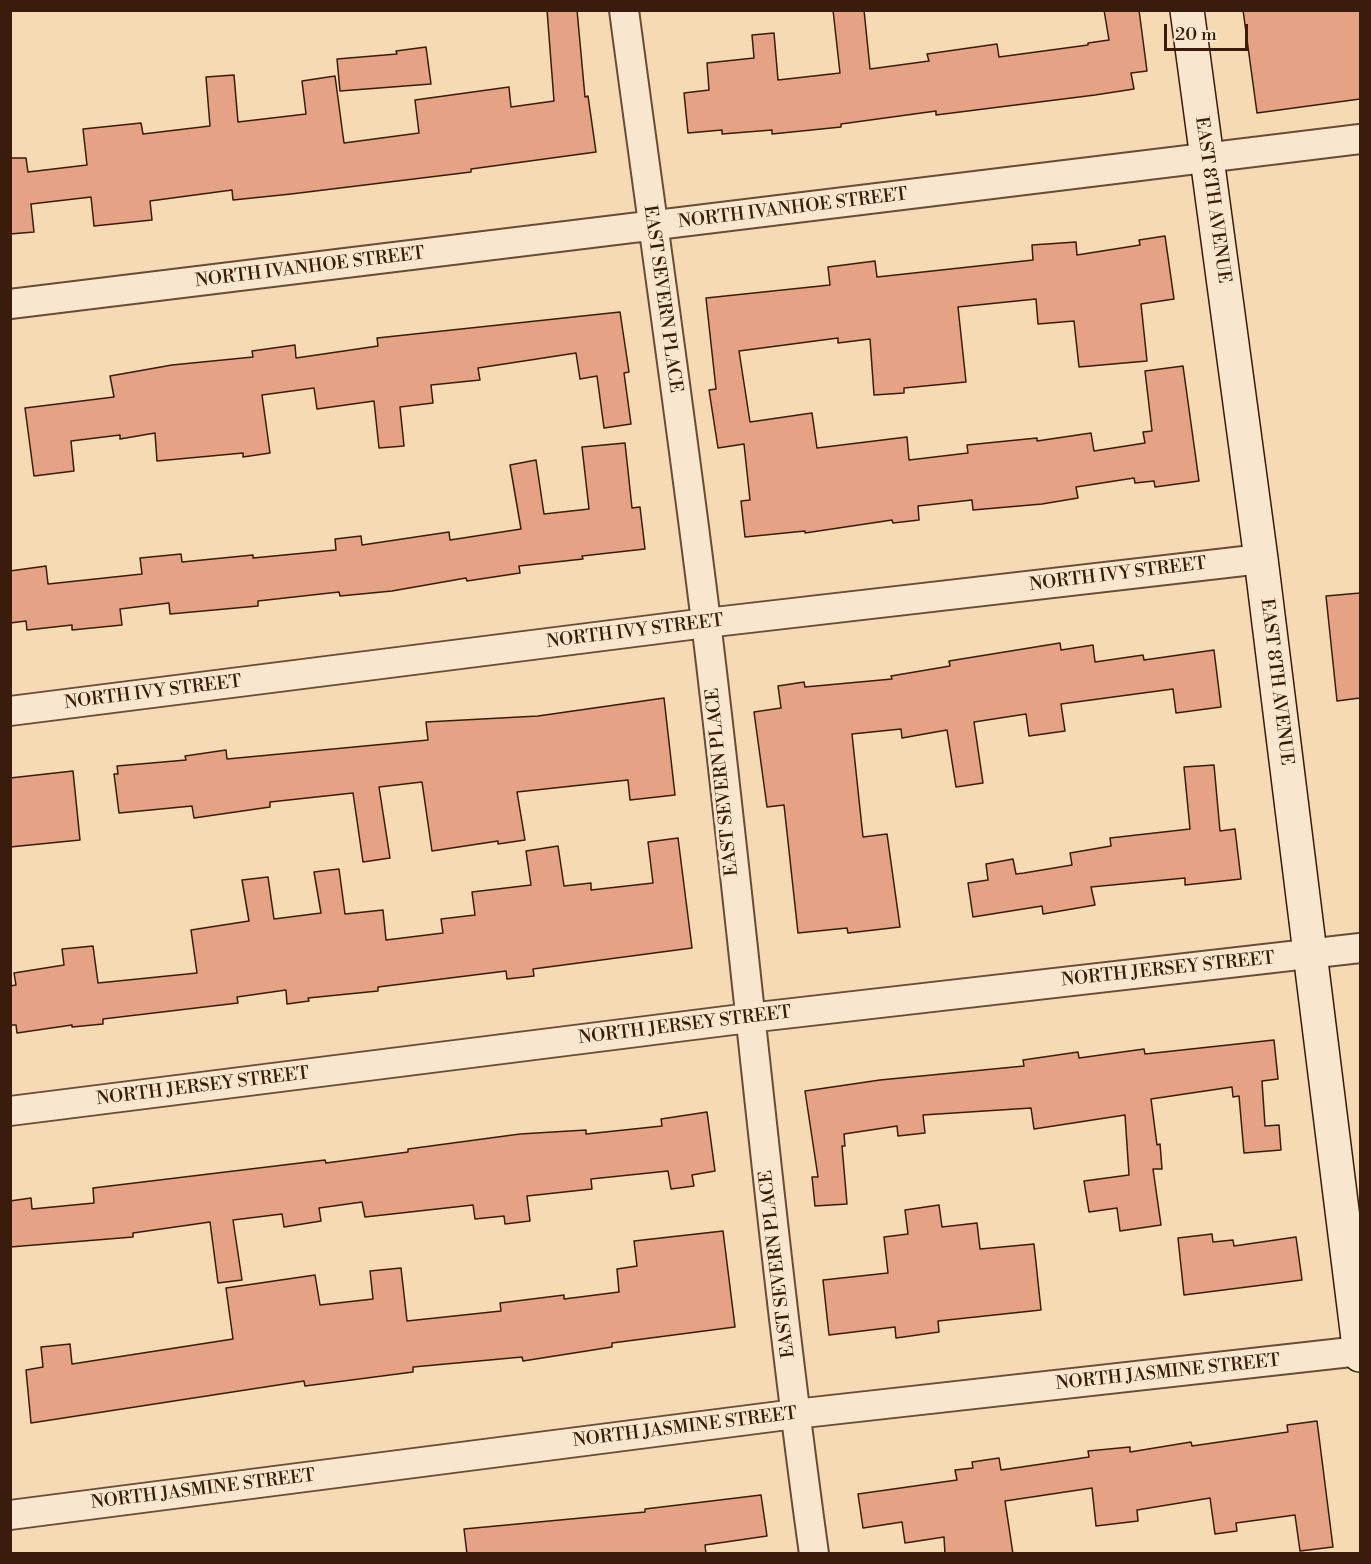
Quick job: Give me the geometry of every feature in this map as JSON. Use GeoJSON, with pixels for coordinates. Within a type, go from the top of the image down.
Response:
{"type":"FeatureCollection","features":[{"type":"Feature","properties":{"kind":"street","name":"EAST SEVERN PLACE"},"geometry":{"type":"LineString","coordinates":[[624,10],[706,623],[749,1018],[795,1414],[814,1554]]}},
{"type":"Feature","properties":{"kind":"street","name":"EAST 8TH AVENUE"},"geometry":{"type":"LineString","coordinates":[[1186,10],[1261,559],[1360,1352]]}},
{"type":"Feature","properties":{"kind":"street","name":"NORTH IVANHOE STREET"},"geometry":{"type":"LineString","coordinates":[[10,304],[1360,139]]}},
{"type":"Feature","properties":{"kind":"street","name":"NORTH IVY STREET"},"geometry":{"type":"LineString","coordinates":[[10,711],[706,623],[1261,559]]}},
{"type":"Feature","properties":{"kind":"street","name":"NORTH JERSEY STREET"},"geometry":{"type":"LineString","coordinates":[[10,1112],[749,1018],[1360,948]]}},
{"type":"Feature","properties":{"kind":"street","name":"NORTH JASMINE STREET"},"geometry":{"type":"LineString","coordinates":[[10,1515],[795,1414],[1360,1352]]}},
{"type":"Feature","properties":{"kind":"building"},"geometry":{"type":"Polygon","coordinates":[[[547,10],[577,10],[585,97],[588,96],[596,152],[471,169],[471,172],[291,194],[233,200],[232,190],[150,201],[152,220],[94,226],[91,197],[31,204],[34,232],[10,234],[10,158],[26,158],[28,172],[87,165],[83,129],[141,123],[143,134],[210,126],[206,77],[234,75],[238,122],[306,114],[302,81],[335,76],[344,143],[419,133],[415,100],[509,87],[511,107],[554,101],[547,10]]]}},
{"type":"Feature","properties":{"kind":"building"},"geometry":{"type":"Polygon","coordinates":[[[833,10],[864,10],[870,69],[929,61],[927,54],[997,44],[999,57],[1088,45],[1088,43],[1109,40],[1104,10],[1139,10],[1147,71],[1131,73],[1134,89],[1095,95],[936,115],[936,111],[841,124],[841,127],[772,134],[772,130],[722,134],[722,130],[688,133],[684,93],[709,90],[707,63],[754,58],[752,35],[774,33],[778,80],[840,73],[833,10]]]}},
{"type":"Feature","properties":{"kind":"building"},"geometry":{"type":"Polygon","coordinates":[[[1243,10],[1360,10],[1360,99],[1257,113],[1243,10]]]}},
{"type":"Feature","properties":{"kind":"building"},"geometry":{"type":"Polygon","coordinates":[[[426,47],[431,84],[340,91],[337,59],[397,54],[396,51],[426,47]]]}},
{"type":"Feature","properties":{"kind":"building"},"geometry":{"type":"Polygon","coordinates":[[[1165,236],[1174,299],[1141,304],[1147,361],[1079,367],[1074,321],[1038,324],[1036,299],[958,307],[966,382],[904,388],[904,393],[874,395],[870,339],[838,343],[838,338],[739,351],[750,422],[812,413],[817,448],[907,437],[909,460],[968,453],[967,445],[1037,438],[1037,441],[1091,433],[1094,451],[1145,443],[1143,432],[1152,431],[1145,371],[1183,366],[1199,481],[1155,487],[1154,481],[1135,483],[1134,478],[1076,487],[1078,498],[1042,504],[973,510],[972,500],[918,506],[919,520],[893,523],[892,520],[805,533],[805,531],[745,537],[741,501],[750,500],[744,444],[718,448],[709,390],[716,389],[706,298],[830,285],[828,267],[875,261],[877,277],[1033,260],[1032,245],[1076,242],[1077,255],[1140,245],[1139,240],[1165,236]]]}},
{"type":"Feature","properties":{"kind":"building"},"geometry":{"type":"Polygon","coordinates":[[[620,312],[629,372],[624,373],[631,424],[604,428],[597,376],[580,379],[576,353],[478,368],[480,380],[431,385],[433,403],[400,407],[404,446],[379,448],[374,401],[317,409],[314,388],[262,395],[270,453],[243,457],[243,453],[157,461],[155,433],[120,439],[120,435],[71,441],[74,471],[34,476],[25,408],[114,397],[110,376],[172,365],[253,357],[252,351],[295,345],[296,358],[378,346],[377,338],[620,312]]]}},
{"type":"Feature","properties":{"kind":"building"},"geometry":{"type":"Polygon","coordinates":[[[625,443],[632,508],[640,507],[645,549],[519,566],[520,573],[467,581],[466,578],[392,591],[340,596],[339,592],[258,601],[258,606],[170,614],[169,603],[120,609],[122,625],[72,630],[72,625],[27,630],[26,621],[10,623],[10,571],[46,566],[48,584],[142,574],[140,558],[181,554],[182,562],[253,555],[253,558],[336,550],[335,539],[361,536],[362,545],[449,532],[450,540],[521,529],[510,465],[536,460],[544,514],[589,509],[582,447],[625,443]]]}},
{"type":"Feature","properties":{"kind":"building"},"geometry":{"type":"Polygon","coordinates":[[[1360,593],[1360,698],[1337,701],[1326,596],[1360,593]]]}},
{"type":"Feature","properties":{"kind":"building"},"geometry":{"type":"Polygon","coordinates":[[[1060,643],[1061,650],[1093,645],[1095,662],[1143,655],[1144,660],[1214,650],[1221,707],[1176,713],[1173,689],[1061,704],[1065,731],[1029,736],[1026,714],[974,722],[983,783],[956,787],[947,730],[902,738],[901,729],[852,734],[863,837],[887,834],[900,927],[848,933],[847,928],[798,933],[784,805],[767,807],[754,712],[781,708],[778,686],[804,682],[805,687],[892,679],[891,676],[950,666],[949,661],[1060,643]]]}},
{"type":"Feature","properties":{"kind":"building"},"geometry":{"type":"Polygon","coordinates":[[[664,698],[675,795],[630,800],[628,780],[517,792],[525,840],[498,844],[498,841],[432,851],[422,782],[379,787],[390,858],[363,862],[353,793],[270,802],[270,807],[194,818],[192,806],[119,813],[114,774],[118,774],[117,766],[186,760],[185,756],[226,750],[227,759],[428,740],[426,722],[538,716],[664,698]]]}},
{"type":"Feature","properties":{"kind":"building"},"geometry":{"type":"Polygon","coordinates":[[[1214,765],[1220,831],[1235,829],[1241,879],[1185,885],[1185,878],[1091,887],[1095,905],[1043,914],[1042,906],[973,917],[968,883],[988,880],[986,864],[1013,859],[1016,874],[1072,865],[1070,853],[1111,846],[1110,838],[1190,829],[1184,767],[1214,765]]]}},
{"type":"Feature","properties":{"kind":"building"},"geometry":{"type":"Polygon","coordinates":[[[73,771],[80,840],[10,847],[10,778],[73,771]]]}},
{"type":"Feature","properties":{"kind":"building"},"geometry":{"type":"Polygon","coordinates":[[[678,838],[692,948],[533,969],[534,976],[507,979],[506,971],[378,987],[378,991],[308,998],[309,1001],[287,1004],[286,990],[237,997],[238,1003],[103,1019],[103,1024],[72,1027],[72,1025],[17,1033],[16,1025],[10,1025],[10,986],[16,985],[14,973],[64,965],[62,949],[93,946],[98,983],[197,973],[191,930],[249,921],[242,880],[268,877],[274,919],[321,913],[314,872],[339,869],[345,914],[383,910],[386,940],[443,933],[441,919],[475,915],[472,892],[531,885],[526,851],[558,846],[564,886],[591,883],[591,890],[653,883],[648,842],[678,838]]]}},
{"type":"Feature","properties":{"kind":"building"},"geometry":{"type":"Polygon","coordinates":[[[1274,1040],[1278,1079],[1262,1081],[1265,1126],[1279,1125],[1281,1150],[1244,1153],[1239,1096],[1233,1097],[1232,1087],[1151,1099],[1157,1145],[1160,1144],[1162,1169],[1153,1169],[1161,1225],[1120,1231],[1117,1208],[1089,1212],[1084,1181],[1129,1175],[1125,1115],[1034,1129],[1031,1108],[923,1115],[925,1133],[898,1136],[897,1126],[844,1134],[845,1146],[842,1146],[847,1204],[815,1206],[812,1177],[818,1177],[805,1091],[880,1080],[1024,1066],[1023,1060],[1078,1052],[1079,1058],[1144,1049],[1145,1054],[1274,1040]]]}},
{"type":"Feature","properties":{"kind":"building"},"geometry":{"type":"Polygon","coordinates":[[[707,1112],[715,1171],[692,1175],[694,1186],[671,1189],[668,1171],[591,1179],[592,1189],[527,1196],[530,1221],[505,1224],[504,1216],[475,1219],[473,1205],[365,1217],[362,1202],[319,1208],[321,1221],[284,1227],[282,1214],[233,1220],[242,1280],[218,1283],[210,1222],[133,1233],[133,1237],[10,1247],[10,1201],[31,1198],[32,1209],[94,1203],[93,1188],[325,1160],[326,1163],[520,1134],[586,1130],[586,1134],[662,1126],[661,1119],[707,1112]]]}},
{"type":"Feature","properties":{"kind":"building"},"geometry":{"type":"Polygon","coordinates":[[[939,1205],[942,1227],[977,1223],[980,1249],[1034,1244],[1041,1310],[938,1321],[939,1332],[896,1338],[895,1327],[829,1335],[823,1280],[888,1273],[884,1237],[908,1234],[905,1210],[939,1205]]]}},
{"type":"Feature","properties":{"kind":"building"},"geometry":{"type":"Polygon","coordinates":[[[723,1231],[735,1327],[612,1343],[612,1347],[523,1361],[522,1357],[413,1367],[413,1372],[305,1386],[304,1381],[31,1423],[26,1370],[43,1367],[41,1347],[70,1344],[72,1364],[233,1339],[226,1288],[315,1275],[320,1305],[373,1299],[370,1271],[401,1268],[407,1321],[501,1311],[500,1303],[564,1295],[564,1299],[619,1292],[617,1269],[637,1266],[634,1241],[723,1231]]]}},
{"type":"Feature","properties":{"kind":"building"},"geometry":{"type":"Polygon","coordinates":[[[1212,1234],[1213,1242],[1233,1240],[1234,1246],[1296,1237],[1302,1280],[1184,1295],[1178,1238],[1212,1234]]]}},
{"type":"Feature","properties":{"kind":"building"},"geometry":{"type":"Polygon","coordinates":[[[1317,1421],[1333,1547],[1300,1551],[1295,1515],[1236,1523],[1237,1531],[1215,1534],[1210,1498],[1137,1510],[1138,1521],[1096,1526],[1092,1488],[1005,1501],[1013,1554],[945,1554],[944,1537],[905,1543],[902,1522],[863,1528],[858,1494],[957,1480],[955,1470],[973,1468],[972,1462],[999,1458],[1001,1470],[1089,1457],[1088,1451],[1130,1447],[1130,1452],[1191,1442],[1192,1446],[1288,1432],[1287,1425],[1317,1421]]]}},
{"type":"Feature","properties":{"kind":"building"},"geometry":{"type":"Polygon","coordinates":[[[761,1495],[767,1536],[705,1545],[706,1554],[467,1554],[464,1529],[645,1512],[645,1509],[761,1495]]]}}]}
